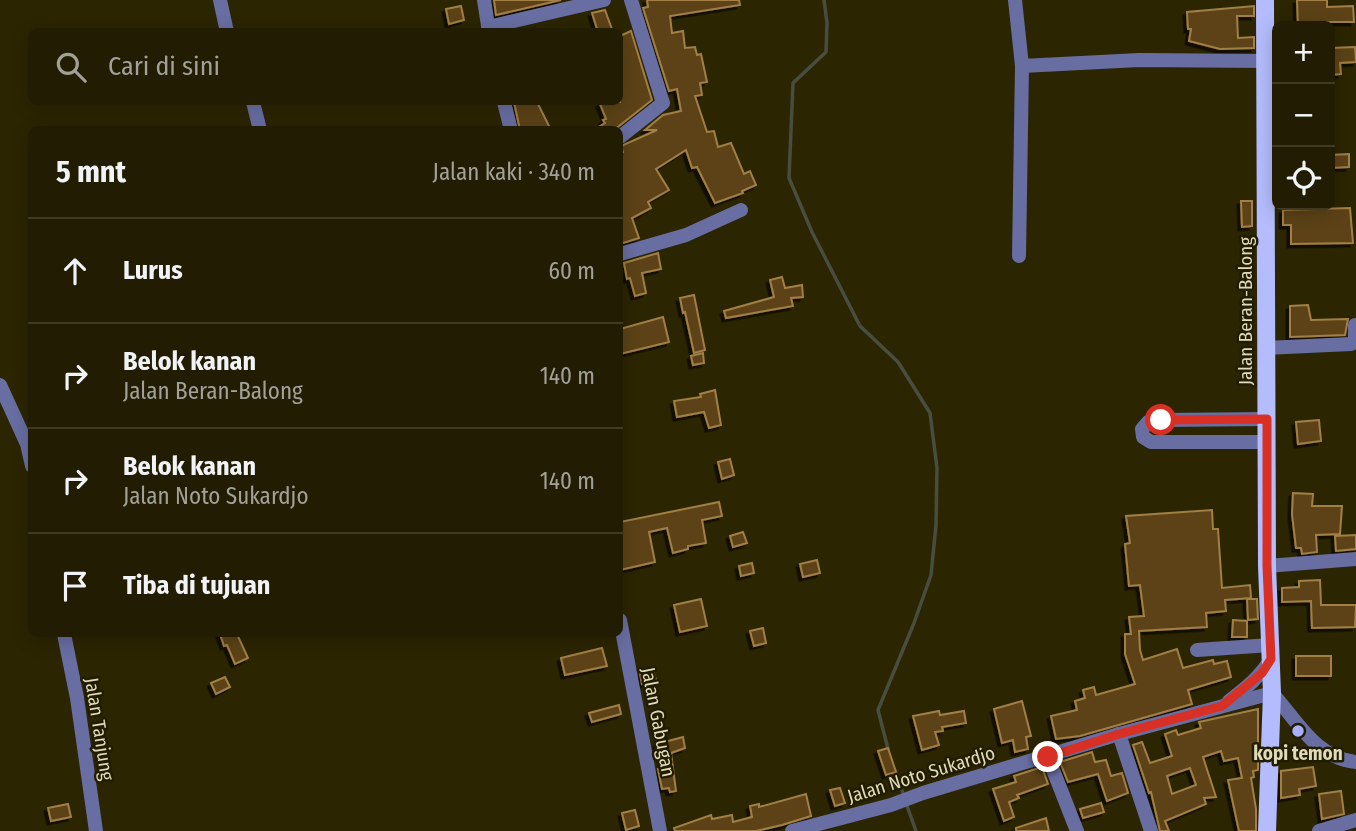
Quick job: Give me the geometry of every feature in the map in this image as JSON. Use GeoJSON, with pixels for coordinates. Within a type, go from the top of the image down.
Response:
{"type":"FeatureCollection","features":[{"type":"Feature","properties":{"kind":"main road","name":"Jalan Beran-Balong"},"geometry":{"type":"LineString","coordinates":[[1265,0],[1267,566],[1272,693],[1267,831]]}},
{"type":"Feature","properties":{"kind":"street"},"geometry":{"type":"LineString","coordinates":[[220,0],[226,28]]}},
{"type":"Feature","properties":{"kind":"street"},"geometry":{"type":"LineString","coordinates":[[484,0],[489,28]]}},
{"type":"Feature","properties":{"kind":"street"},"geometry":{"type":"LineString","coordinates":[[492,28],[555,6],[604,0]]}},
{"type":"Feature","properties":{"kind":"street"},"geometry":{"type":"LineString","coordinates":[[623,135],[662,105],[631,0]]}},
{"type":"Feature","properties":{"kind":"street"},"geometry":{"type":"LineString","coordinates":[[1015,0],[1022,66],[1019,256]]}},
{"type":"Feature","properties":{"kind":"street"},"geometry":{"type":"LineString","coordinates":[[1022,66],[1139,60],[1264,61]]}},
{"type":"Feature","properties":{"kind":"street"},"geometry":{"type":"LineString","coordinates":[[254,105],[259,126]]}},
{"type":"Feature","properties":{"kind":"street"},"geometry":{"type":"LineString","coordinates":[[505,105],[510,126]]}},
{"type":"Feature","properties":{"kind":"street"},"geometry":{"type":"LineString","coordinates":[[623,253],[686,235],[741,210]]}},
{"type":"Feature","properties":{"kind":"street"},"geometry":{"type":"LineString","coordinates":[[1267,348],[1351,344],[1355,341],[1355,325]]}},
{"type":"Feature","properties":{"kind":"street"},"geometry":{"type":"LineString","coordinates":[[0,385],[28,441]]}},
{"type":"Feature","properties":{"kind":"street"},"geometry":{"type":"LineString","coordinates":[[1267,419],[1161,420],[1148,422],[1142,429],[1143,437],[1151,442],[1267,442]]}},
{"type":"Feature","properties":{"kind":"street"},"geometry":{"type":"LineString","coordinates":[[1267,566],[1356,559]]}},
{"type":"Feature","properties":{"kind":"street","name":"Jalan Gabugan"},"geometry":{"type":"LineString","coordinates":[[623,636],[660,831]]}},
{"type":"Feature","properties":{"kind":"street","name":"Jalan Tanjung"},"geometry":{"type":"LineString","coordinates":[[65,637],[77,698],[96,831]]}},
{"type":"Feature","properties":{"kind":"street"},"geometry":{"type":"LineString","coordinates":[[1198,650],[1271,652]]}},
{"type":"Feature","properties":{"kind":"street","name":"Jalan Noto Sukardjo"},"geometry":{"type":"LineString","coordinates":[[1222,706],[1251,685],[1262,673],[1271,652]]}},
{"type":"Feature","properties":{"kind":"street"},"geometry":{"type":"LineString","coordinates":[[1272,693],[1310,740],[1330,754],[1356,762]]}},
{"type":"Feature","properties":{"kind":"street","name":"Jalan Noto Sukardjo"},"geometry":{"type":"LineString","coordinates":[[792,831],[891,805],[1119,734],[1272,693]]}},
{"type":"Feature","properties":{"kind":"street"},"geometry":{"type":"LineString","coordinates":[[1119,734],[1152,831]]}},
{"type":"Feature","properties":{"kind":"street"},"geometry":{"type":"LineString","coordinates":[[1048,757],[1077,831]]}},
{"type":"Feature","properties":{"kind":"street"},"geometry":{"type":"LineString","coordinates":[[1319,831],[1356,820]]}},
{"type":"Feature","properties":{"kind":"building"},"geometry":{"type":"Polygon","coordinates":[[[494,0],[561,0],[496,15],[494,0]]]}},
{"type":"Feature","properties":{"kind":"building"},"geometry":{"type":"Polygon","coordinates":[[[647,0],[739,0],[740,5],[670,16],[672,33],[683,31],[685,48],[695,47],[697,55],[701,54],[707,82],[700,83],[702,95],[695,96],[707,132],[714,131],[718,147],[731,143],[744,174],[750,171],[756,185],[715,203],[697,167],[692,168],[686,150],[656,169],[669,190],[648,202],[651,208],[632,218],[639,238],[623,243],[623,145],[657,130],[645,130],[663,115],[681,111],[677,89],[669,91],[643,8],[648,7],[647,0]]]}},
{"type":"Feature","properties":{"kind":"building"},"geometry":{"type":"Polygon","coordinates":[[[1297,0],[1327,0],[1327,7],[1353,6],[1354,22],[1298,21],[1297,0]]]}},
{"type":"Feature","properties":{"kind":"building"},"geometry":{"type":"Polygon","coordinates":[[[461,6],[464,20],[449,24],[446,9],[461,6]]]}},
{"type":"Feature","properties":{"kind":"building"},"geometry":{"type":"Polygon","coordinates":[[[1254,6],[1254,16],[1237,16],[1238,38],[1254,37],[1254,48],[1220,49],[1189,41],[1191,29],[1188,29],[1187,12],[1254,6]]]}},
{"type":"Feature","properties":{"kind":"building"},"geometry":{"type":"Polygon","coordinates":[[[605,10],[612,28],[597,28],[592,13],[605,10]]]}},
{"type":"Feature","properties":{"kind":"building"},"geometry":{"type":"Polygon","coordinates":[[[631,31],[652,100],[619,126],[600,126],[606,119],[600,105],[623,105],[623,35],[631,31]]]}},
{"type":"Feature","properties":{"kind":"building"},"geometry":{"type":"Polygon","coordinates":[[[1355,47],[1356,62],[1340,63],[1341,74],[1335,75],[1335,48],[1355,47]]]}},
{"type":"Feature","properties":{"kind":"building"},"geometry":{"type":"Polygon","coordinates":[[[515,105],[538,105],[549,126],[519,126],[515,105]]]}},
{"type":"Feature","properties":{"kind":"building"},"geometry":{"type":"Polygon","coordinates":[[[1349,154],[1349,167],[1335,168],[1335,155],[1349,154]]]}},
{"type":"Feature","properties":{"kind":"building"},"geometry":{"type":"Polygon","coordinates":[[[1241,201],[1252,201],[1252,226],[1242,227],[1241,201]]]}},
{"type":"Feature","properties":{"kind":"building"},"geometry":{"type":"Polygon","coordinates":[[[1350,208],[1353,243],[1291,244],[1291,225],[1283,225],[1283,210],[1350,208]]]}},
{"type":"Feature","properties":{"kind":"building"},"geometry":{"type":"Polygon","coordinates":[[[658,253],[661,269],[642,273],[646,293],[635,296],[630,278],[627,279],[624,263],[658,253]]]}},
{"type":"Feature","properties":{"kind":"building"},"geometry":{"type":"Polygon","coordinates":[[[782,277],[785,288],[802,285],[803,297],[791,298],[793,306],[726,318],[724,311],[774,297],[770,280],[782,277]]]}},
{"type":"Feature","properties":{"kind":"building"},"geometry":{"type":"Polygon","coordinates":[[[694,295],[705,350],[694,353],[680,298],[694,295]]]}},
{"type":"Feature","properties":{"kind":"building"},"geometry":{"type":"Polygon","coordinates":[[[1308,305],[1311,320],[1348,319],[1345,335],[1290,337],[1290,306],[1308,305]]]}},
{"type":"Feature","properties":{"kind":"building"},"geometry":{"type":"Polygon","coordinates":[[[663,317],[669,342],[623,353],[623,328],[663,317]]]}},
{"type":"Feature","properties":{"kind":"building"},"geometry":{"type":"Polygon","coordinates":[[[703,353],[704,363],[693,365],[691,356],[703,353]]]}},
{"type":"Feature","properties":{"kind":"building"},"geometry":{"type":"Polygon","coordinates":[[[715,390],[721,425],[709,428],[704,412],[677,417],[674,401],[701,397],[700,394],[715,390]]]}},
{"type":"Feature","properties":{"kind":"building"},"geometry":{"type":"Polygon","coordinates":[[[1319,420],[1321,441],[1298,444],[1296,422],[1319,420]]]}},
{"type":"Feature","properties":{"kind":"building"},"geometry":{"type":"Polygon","coordinates":[[[730,459],[734,475],[722,479],[718,462],[730,459]]]}},
{"type":"Feature","properties":{"kind":"building"},"geometry":{"type":"Polygon","coordinates":[[[1293,493],[1313,494],[1312,506],[1342,506],[1340,534],[1316,535],[1317,552],[1302,554],[1301,548],[1296,548],[1292,514],[1293,493]]]}},
{"type":"Feature","properties":{"kind":"building"},"geometry":{"type":"Polygon","coordinates":[[[719,502],[722,516],[702,520],[706,543],[688,546],[688,549],[673,553],[667,528],[649,532],[655,562],[623,569],[623,521],[719,502]]]}},
{"type":"Feature","properties":{"kind":"building"},"geometry":{"type":"Polygon","coordinates":[[[1212,510],[1213,529],[1218,529],[1222,588],[1250,585],[1251,598],[1225,600],[1226,611],[1206,613],[1207,627],[1139,631],[1140,650],[1143,660],[1177,649],[1183,668],[1213,660],[1214,664],[1227,661],[1231,677],[1188,690],[1192,704],[1080,736],[1056,739],[1051,716],[1077,710],[1075,701],[1085,698],[1083,690],[1094,687],[1096,695],[1135,684],[1125,654],[1125,634],[1131,634],[1129,617],[1144,616],[1140,585],[1129,586],[1125,544],[1130,543],[1126,516],[1212,510]]]}},
{"type":"Feature","properties":{"kind":"building"},"geometry":{"type":"Polygon","coordinates":[[[743,532],[747,543],[733,547],[730,536],[743,532]]]}},
{"type":"Feature","properties":{"kind":"building"},"geometry":{"type":"Polygon","coordinates":[[[1356,535],[1356,549],[1336,551],[1335,536],[1356,535]]]}},
{"type":"Feature","properties":{"kind":"building"},"geometry":{"type":"Polygon","coordinates":[[[817,560],[820,573],[803,577],[800,564],[817,560]]]}},
{"type":"Feature","properties":{"kind":"building"},"geometry":{"type":"Polygon","coordinates":[[[752,563],[754,573],[741,576],[739,566],[752,563]]]}},
{"type":"Feature","properties":{"kind":"building"},"geometry":{"type":"Polygon","coordinates":[[[1320,580],[1321,605],[1356,605],[1355,627],[1312,628],[1311,601],[1282,602],[1282,588],[1299,587],[1299,581],[1320,580]]]}},
{"type":"Feature","properties":{"kind":"building"},"geometry":{"type":"Polygon","coordinates":[[[701,599],[707,626],[680,632],[674,605],[701,599]]]}},
{"type":"Feature","properties":{"kind":"building"},"geometry":{"type":"Polygon","coordinates":[[[1247,599],[1257,599],[1258,619],[1248,620],[1247,599]]]}},
{"type":"Feature","properties":{"kind":"building"},"geometry":{"type":"Polygon","coordinates":[[[1233,620],[1247,621],[1247,637],[1232,637],[1233,620]]]}},
{"type":"Feature","properties":{"kind":"building"},"geometry":{"type":"Polygon","coordinates":[[[763,628],[766,643],[754,646],[750,631],[763,628]]]}},
{"type":"Feature","properties":{"kind":"building"},"geometry":{"type":"Polygon","coordinates":[[[221,637],[238,637],[248,658],[235,664],[227,645],[224,646],[221,637]]]}},
{"type":"Feature","properties":{"kind":"building"},"geometry":{"type":"Polygon","coordinates":[[[602,648],[607,666],[565,675],[561,658],[602,648]]]}},
{"type":"Feature","properties":{"kind":"building"},"geometry":{"type":"Polygon","coordinates":[[[1296,656],[1331,656],[1331,676],[1296,676],[1296,656]]]}},
{"type":"Feature","properties":{"kind":"building"},"geometry":{"type":"Polygon","coordinates":[[[653,670],[656,680],[642,684],[640,673],[653,670]]]}},
{"type":"Feature","properties":{"kind":"building"},"geometry":{"type":"Polygon","coordinates":[[[225,677],[230,687],[216,694],[211,683],[225,677]]]}},
{"type":"Feature","properties":{"kind":"building"},"geometry":{"type":"Polygon","coordinates":[[[1022,701],[1031,736],[1026,737],[1028,749],[1015,752],[1013,740],[1002,743],[994,709],[1022,701]]]}},
{"type":"Feature","properties":{"kind":"building"},"geometry":{"type":"Polygon","coordinates":[[[619,705],[621,714],[592,722],[589,713],[619,705]]]}},
{"type":"Feature","properties":{"kind":"building"},"geometry":{"type":"Polygon","coordinates":[[[1258,709],[1258,770],[1253,771],[1254,777],[1251,778],[1256,831],[1239,831],[1228,780],[1242,778],[1238,758],[1224,761],[1221,751],[1203,757],[1216,797],[1204,798],[1206,804],[1165,821],[1169,831],[1160,831],[1151,792],[1149,793],[1133,745],[1142,742],[1150,763],[1172,756],[1165,734],[1176,730],[1178,735],[1201,728],[1199,722],[1258,709]],[[1190,768],[1167,776],[1172,794],[1196,785],[1190,768]]]}},
{"type":"Feature","properties":{"kind":"building"},"geometry":{"type":"Polygon","coordinates":[[[939,711],[940,715],[964,711],[966,723],[942,727],[943,731],[935,732],[939,745],[922,750],[913,716],[939,711]]]}},
{"type":"Feature","properties":{"kind":"building"},"geometry":{"type":"Polygon","coordinates":[[[683,737],[685,748],[671,753],[676,791],[670,792],[669,788],[662,789],[658,769],[664,768],[657,744],[683,737]]]}},
{"type":"Feature","properties":{"kind":"building"},"geometry":{"type":"Polygon","coordinates":[[[888,748],[896,772],[886,775],[878,751],[888,748]]]}},
{"type":"Feature","properties":{"kind":"building"},"geometry":{"type":"Polygon","coordinates":[[[1092,752],[1095,762],[1106,760],[1111,776],[1122,773],[1128,793],[1107,801],[1098,774],[1068,782],[1060,762],[1092,752]]]}},
{"type":"Feature","properties":{"kind":"building"},"geometry":{"type":"Polygon","coordinates":[[[1042,767],[1048,784],[1017,795],[1019,798],[1009,802],[1014,817],[1004,821],[993,789],[1016,782],[1014,776],[1042,767]]]}},
{"type":"Feature","properties":{"kind":"building"},"geometry":{"type":"Polygon","coordinates":[[[1313,767],[1316,786],[1299,789],[1300,795],[1281,798],[1281,771],[1313,767]]]}},
{"type":"Feature","properties":{"kind":"building"},"geometry":{"type":"Polygon","coordinates":[[[840,788],[845,803],[835,806],[830,790],[840,788]]]}},
{"type":"Feature","properties":{"kind":"building"},"geometry":{"type":"Polygon","coordinates":[[[1341,791],[1344,814],[1322,819],[1319,794],[1341,791]]]}},
{"type":"Feature","properties":{"kind":"building"},"geometry":{"type":"Polygon","coordinates":[[[806,794],[811,816],[782,825],[756,831],[675,831],[674,828],[711,815],[712,819],[732,815],[733,822],[752,817],[750,806],[759,804],[759,807],[806,794]]]}},
{"type":"Feature","properties":{"kind":"building"},"geometry":{"type":"Polygon","coordinates":[[[1101,803],[1104,812],[1083,818],[1080,809],[1101,803]]]}},
{"type":"Feature","properties":{"kind":"building"},"geometry":{"type":"Polygon","coordinates":[[[68,804],[71,817],[51,821],[48,808],[68,804]]]}},
{"type":"Feature","properties":{"kind":"building"},"geometry":{"type":"Polygon","coordinates":[[[635,810],[639,826],[626,830],[622,813],[635,810]]]}},
{"type":"Feature","properties":{"kind":"building"},"geometry":{"type":"Polygon","coordinates":[[[1046,818],[1049,831],[1016,831],[1016,828],[1046,818]]]}},
{"type":"Feature","properties":{"kind":"waterway"},"geometry":{"type":"LineString","coordinates":[[824,0],[827,23],[826,52],[793,83],[789,178],[812,232],[860,326],[898,362],[930,413],[937,468],[936,525],[931,575],[878,710],[888,749]]}},
{"type":"Feature","properties":{"kind":"waterway"},"geometry":{"type":"LineString","coordinates":[[895,770],[904,796]]}},
{"type":"Feature","properties":{"kind":"waterway"},"geometry":{"type":"LineString","coordinates":[[906,803],[916,831]]}},
{"type":"Feature","properties":{"kind":"place","name":"kopi temon"},"geometry":{"type":"Point","coordinates":[1298,731]}},
{"type":"Feature","properties":{"kind":"route"},"geometry":{"type":"LineString","coordinates":[[1048,757],[1119,734],[1222,706],[1251,685],[1271,659],[1267,566],[1267,419],[1161,420]]}}]}
